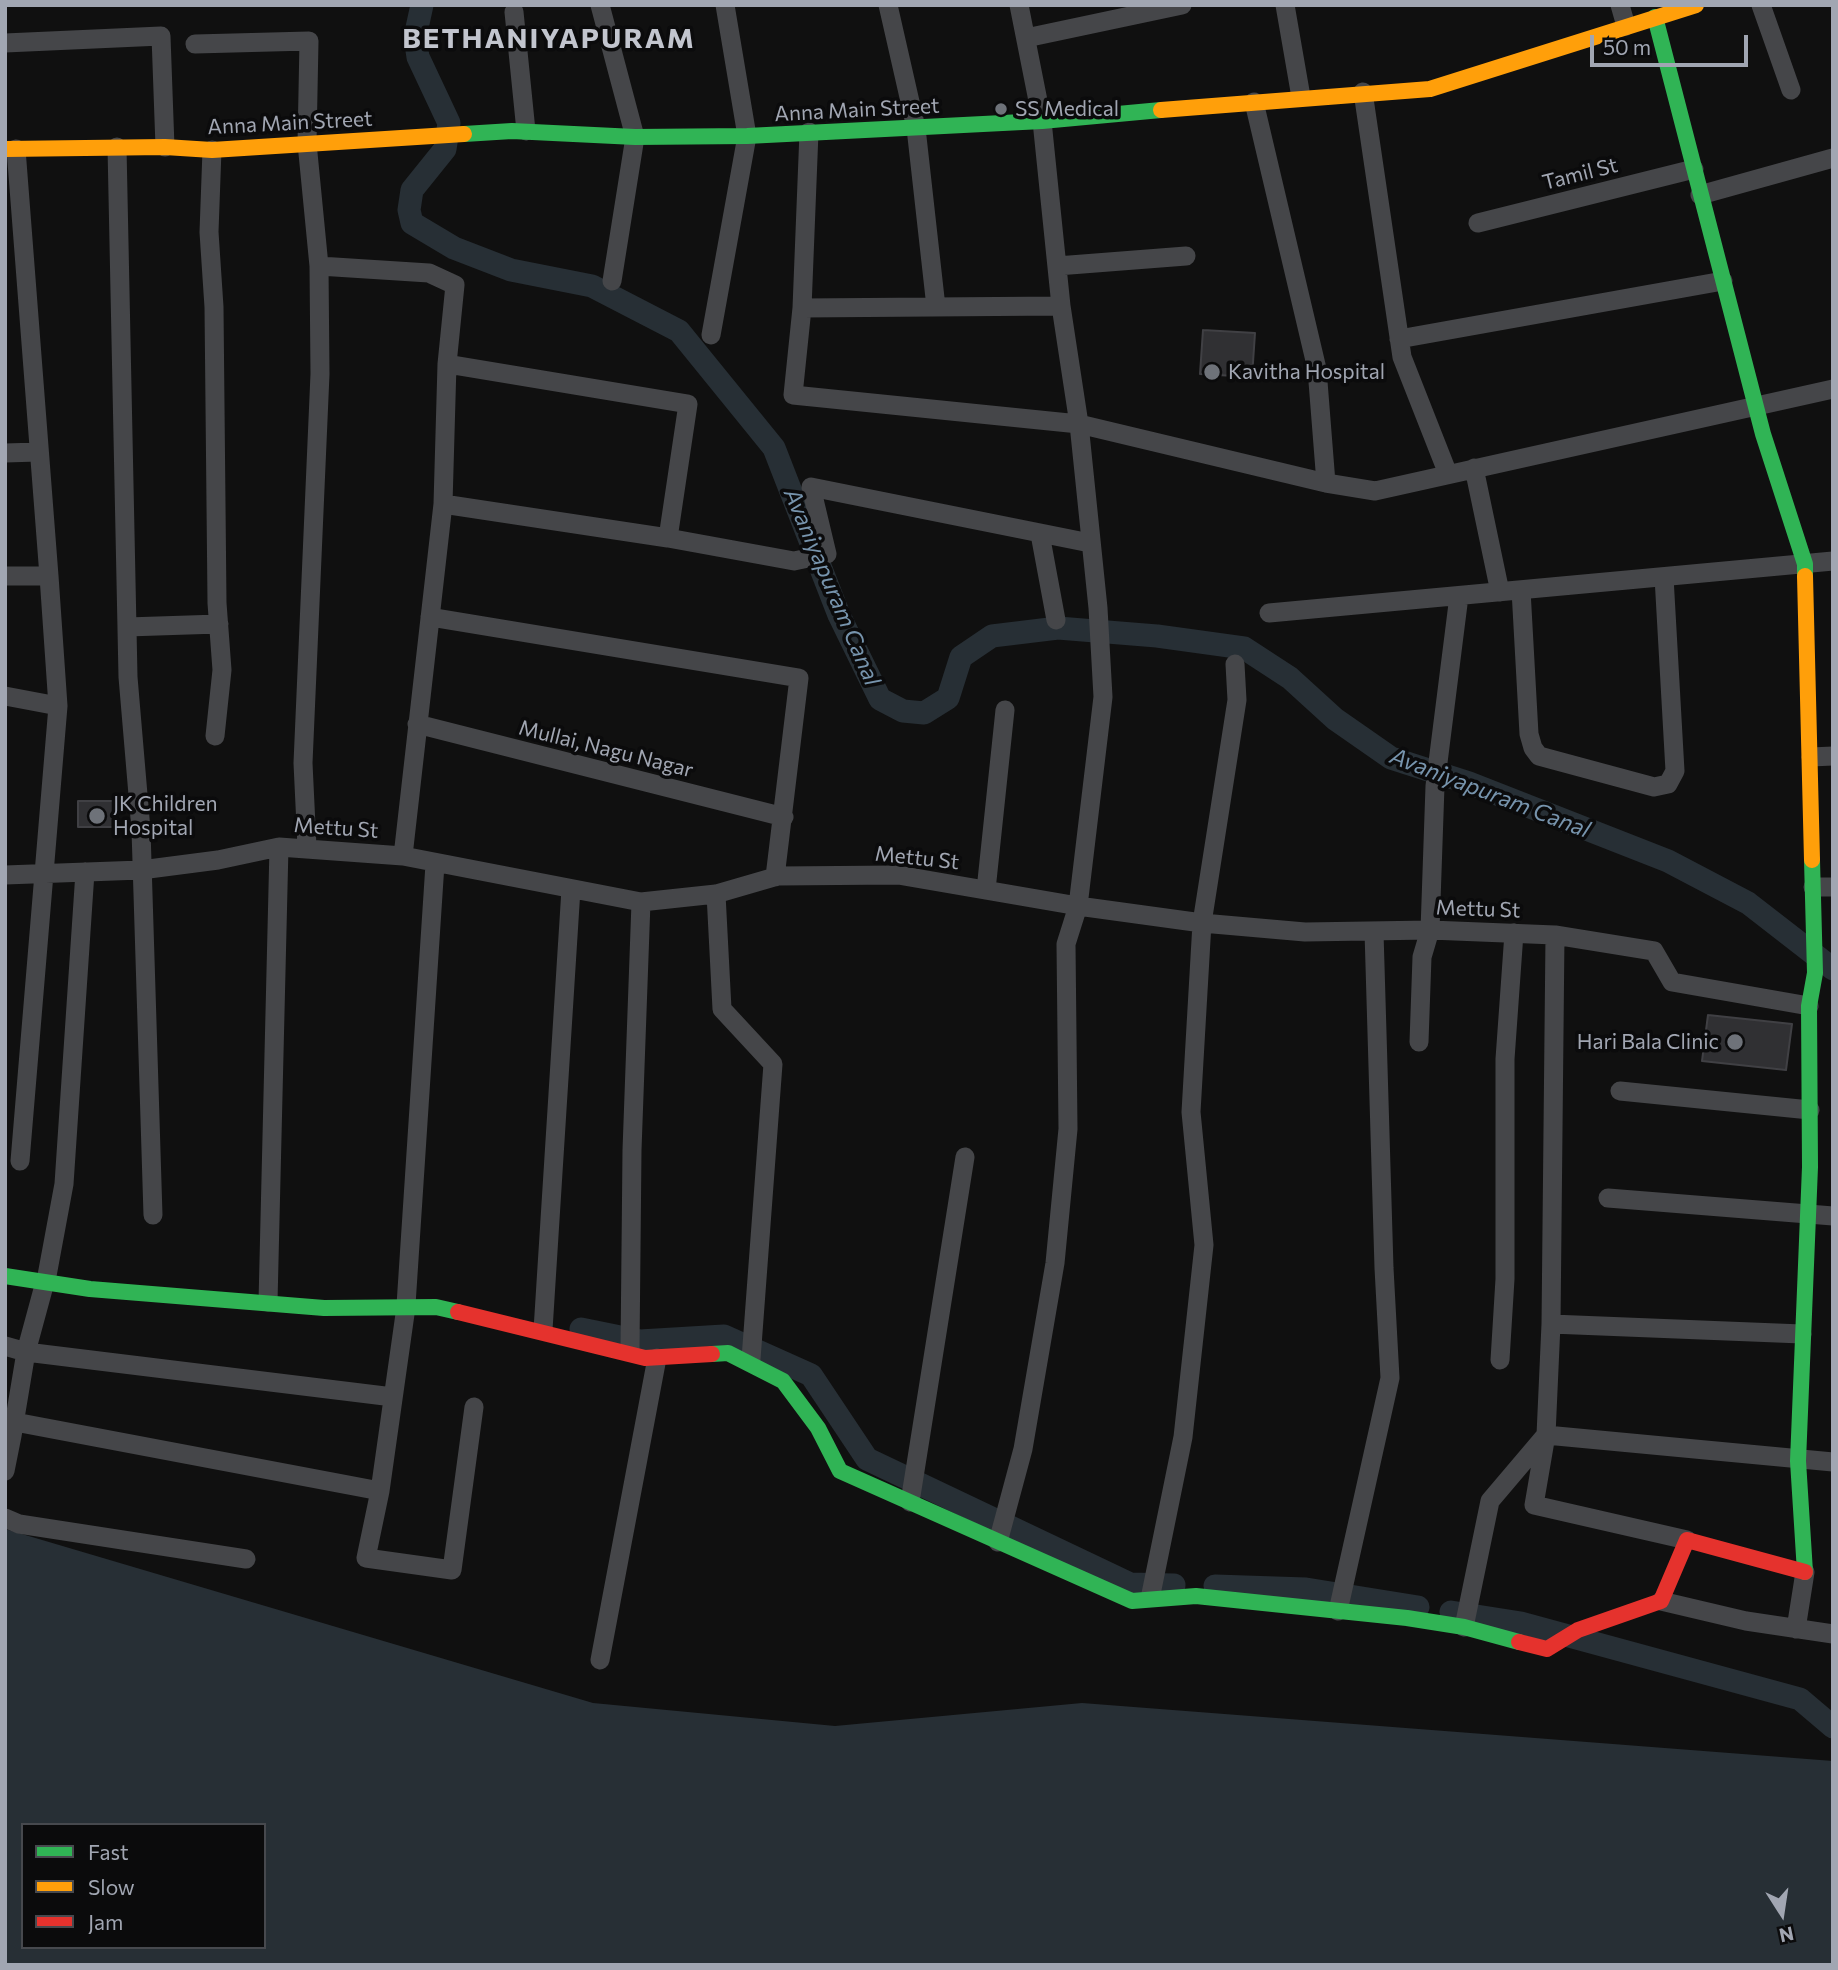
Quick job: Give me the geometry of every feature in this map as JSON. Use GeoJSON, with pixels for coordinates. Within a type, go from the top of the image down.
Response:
{"type":"FeatureCollection","features":[{"type":"Feature","properties":{"kind":"street"},"geometry":{"type":"LineString","coordinates":[[600,5],[635,137],[612,281]]}},
{"type":"Feature","properties":{"kind":"street"},"geometry":{"type":"LineString","coordinates":[[711,335],[747,136],[725,5]]}},
{"type":"Feature","properties":{"kind":"street"},"geometry":{"type":"LineString","coordinates":[[888,5],[916,128],[936,307]]}},
{"type":"Feature","properties":{"kind":"street"},"geometry":{"type":"LineString","coordinates":[[999,1538],[1023,1449],[1055,1263],[1068,1129],[1066,944],[1078,906],[1103,697],[1098,608],[1079,424],[1061,306],[1042,121],[1019,5]]}},
{"type":"Feature","properties":{"kind":"street"},"geometry":{"type":"LineString","coordinates":[[1026,38],[1182,5]]}},
{"type":"Feature","properties":{"kind":"street"},"geometry":{"type":"LineString","coordinates":[[1285,5],[1301,97]]}},
{"type":"Feature","properties":{"kind":"street"},"geometry":{"type":"LineString","coordinates":[[1620,5],[1626,26]]}},
{"type":"Feature","properties":{"kind":"street","name":"Anna Main Street"},"geometry":{"type":"LineString","coordinates":[[11,149],[165,147],[212,150],[439,136],[460,132],[526,131],[635,137],[747,136],[1042,121],[1301,97],[1430,89],[1696,5]]}},
{"type":"Feature","properties":{"kind":"street"},"geometry":{"type":"LineString","coordinates":[[1761,5],[1791,90]]}},
{"type":"Feature","properties":{"kind":"street"},"geometry":{"type":"LineString","coordinates":[[514,12],[526,131]]}},
{"type":"Feature","properties":{"kind":"street"},"geometry":{"type":"LineString","coordinates":[[1655,17],[1756,404],[1805,564],[1811,757],[1823,887],[1814,938],[1815,972],[1809,1006],[1808,1214],[1798,1461],[1805,1572],[1796,1629]]}},
{"type":"Feature","properties":{"kind":"street"},"geometry":{"type":"LineString","coordinates":[[5,43],[161,36],[165,147]]}},
{"type":"Feature","properties":{"kind":"street"},"geometry":{"type":"LineString","coordinates":[[195,44],[309,41],[307,143],[319,266],[320,374],[303,763],[307,847]]}},
{"type":"Feature","properties":{"kind":"street"},"geometry":{"type":"LineString","coordinates":[[1363,92],[1402,357],[1448,474]]}},
{"type":"Feature","properties":{"kind":"street"},"geometry":{"type":"LineString","coordinates":[[1254,102],[1317,369],[1326,483]]}},
{"type":"Feature","properties":{"kind":"street"},"geometry":{"type":"LineString","coordinates":[[809,132],[802,308],[793,395],[1079,424],[1326,483],[1375,491],[1833,388]]}},
{"type":"Feature","properties":{"kind":"street"},"geometry":{"type":"LineString","coordinates":[[117,147],[127,627],[141,870],[153,1215]]}},
{"type":"Feature","properties":{"kind":"street"},"geometry":{"type":"LineString","coordinates":[[11,149],[58,706],[20,1161]]}},
{"type":"Feature","properties":{"kind":"street"},"geometry":{"type":"LineString","coordinates":[[212,150],[209,232],[214,307],[214,458],[222,670],[215,736]]}},
{"type":"Feature","properties":{"kind":"street"},"geometry":{"type":"LineString","coordinates":[[1700,195],[1833,158]]}},
{"type":"Feature","properties":{"kind":"street","name":"Tamil St"},"geometry":{"type":"LineString","coordinates":[[1478,223],[1694,169]]}},
{"type":"Feature","properties":{"kind":"street"},"geometry":{"type":"LineString","coordinates":[[1057,266],[1186,256]]}},
{"type":"Feature","properties":{"kind":"street"},"geometry":{"type":"LineString","coordinates":[[319,266],[429,273],[456,285],[447,364],[443,504],[403,856]]}},
{"type":"Feature","properties":{"kind":"street"},"geometry":{"type":"LineString","coordinates":[[1399,339],[1723,281]]}},
{"type":"Feature","properties":{"kind":"street"},"geometry":{"type":"LineString","coordinates":[[802,308],[1061,306]]}},
{"type":"Feature","properties":{"kind":"street"},"geometry":{"type":"LineString","coordinates":[[447,364],[688,404],[668,538]]}},
{"type":"Feature","properties":{"kind":"street"},"geometry":{"type":"LineString","coordinates":[[5,453],[38,452]]}},
{"type":"Feature","properties":{"kind":"street"},"geometry":{"type":"LineString","coordinates":[[1474,468],[1500,592]]}},
{"type":"Feature","properties":{"kind":"street"},"geometry":{"type":"LineString","coordinates":[[443,504],[668,538],[793,561],[827,554],[811,487],[1090,543]]}},
{"type":"Feature","properties":{"kind":"street"},"geometry":{"type":"LineString","coordinates":[[1040,534],[1056,620]]}},
{"type":"Feature","properties":{"kind":"street"},"geometry":{"type":"LineString","coordinates":[[1269,613],[1833,561]]}},
{"type":"Feature","properties":{"kind":"street"},"geometry":{"type":"LineString","coordinates":[[5,576],[49,576]]}},
{"type":"Feature","properties":{"kind":"street"},"geometry":{"type":"LineString","coordinates":[[1521,590],[1529,734],[1533,748],[1539,756],[1654,787],[1668,784],[1675,771],[1664,577]]}},
{"type":"Feature","properties":{"kind":"street"},"geometry":{"type":"LineString","coordinates":[[1419,1042],[1422,957],[1430,930],[1435,786],[1459,596]]}},
{"type":"Feature","properties":{"kind":"street"},"geometry":{"type":"LineString","coordinates":[[430,617],[799,678],[775,877]]}},
{"type":"Feature","properties":{"kind":"street"},"geometry":{"type":"LineString","coordinates":[[127,627],[219,624]]}},
{"type":"Feature","properties":{"kind":"street"},"geometry":{"type":"LineString","coordinates":[[1151,1597],[1183,1437],[1204,1245],[1191,1112],[1202,923],[1237,700],[1235,664]]}},
{"type":"Feature","properties":{"kind":"street"},"geometry":{"type":"LineString","coordinates":[[5,696],[58,706]]}},
{"type":"Feature","properties":{"kind":"street"},"geometry":{"type":"LineString","coordinates":[[986,890],[1005,710]]}},
{"type":"Feature","properties":{"kind":"street","name":"Mullai, Nagu Nagar"},"geometry":{"type":"LineString","coordinates":[[417,724],[784,817]]}},
{"type":"Feature","properties":{"kind":"street"},"geometry":{"type":"LineString","coordinates":[[1811,757],[1833,756]]}},
{"type":"Feature","properties":{"kind":"street"},"geometry":{"type":"LineString","coordinates":[[268,1296],[279,847]]}},
{"type":"Feature","properties":{"kind":"street","name":"Mettu St"},"geometry":{"type":"LineString","coordinates":[[5,876],[141,870],[218,860],[279,847],[403,856],[641,902],[716,894],[775,877],[898,874],[1078,906],[1202,923],[1306,932],[1430,930],[1555,935],[1654,951],[1672,982],[1809,1006]]}},
{"type":"Feature","properties":{"kind":"street"},"geometry":{"type":"LineString","coordinates":[[435,864],[406,1299],[380,1491],[366,1558],[453,1570],[474,1407]]}},
{"type":"Feature","properties":{"kind":"street"},"geometry":{"type":"LineString","coordinates":[[5,1471],[26,1352],[47,1276],[64,1184],[85,872]]}},
{"type":"Feature","properties":{"kind":"street"},"geometry":{"type":"LineString","coordinates":[[543,1324],[571,889]]}},
{"type":"Feature","properties":{"kind":"street"},"geometry":{"type":"LineString","coordinates":[[716,894],[722,1009],[773,1064],[750,1362]]}},
{"type":"Feature","properties":{"kind":"street"},"geometry":{"type":"LineString","coordinates":[[630,1352],[632,1150],[641,902]]}},
{"type":"Feature","properties":{"kind":"street"},"geometry":{"type":"LineString","coordinates":[[1339,1608],[1390,1378],[1374,932]]}},
{"type":"Feature","properties":{"kind":"street"},"geometry":{"type":"LineString","coordinates":[[1500,1360],[1504,1279],[1505,1059],[1514,933]]}},
{"type":"Feature","properties":{"kind":"street"},"geometry":{"type":"LineString","coordinates":[[1555,935],[1551,1324],[1546,1435],[1534,1505],[1687,1540],[1805,1572]]}},
{"type":"Feature","properties":{"kind":"street"},"geometry":{"type":"LineString","coordinates":[[1620,1091],[1810,1110]]}},
{"type":"Feature","properties":{"kind":"street"},"geometry":{"type":"LineString","coordinates":[[911,1497],[965,1157]]}},
{"type":"Feature","properties":{"kind":"street"},"geometry":{"type":"LineString","coordinates":[[1608,1198],[1833,1216]]}},
{"type":"Feature","properties":{"kind":"street"},"geometry":{"type":"LineString","coordinates":[[5,1276],[47,1276],[90,1289],[268,1296],[324,1308],[406,1299],[436,1307],[543,1324],[657,1358],[728,1353],[783,1381],[818,1429],[840,1471],[911,1497],[1132,1601],[1151,1597],[1196,1596],[1465,1618],[1547,1649],[1578,1630],[1661,1601],[1746,1621],[1833,1634]]}},
{"type":"Feature","properties":{"kind":"street"},"geometry":{"type":"LineString","coordinates":[[1551,1324],[1802,1334]]}},
{"type":"Feature","properties":{"kind":"street"},"geometry":{"type":"LineString","coordinates":[[5,1346],[26,1352],[393,1397]]}},
{"type":"Feature","properties":{"kind":"street"},"geometry":{"type":"LineString","coordinates":[[600,1660],[657,1358]]}},
{"type":"Feature","properties":{"kind":"street"},"geometry":{"type":"LineString","coordinates":[[11,1431],[380,1491]]}},
{"type":"Feature","properties":{"kind":"street"},"geometry":{"type":"LineString","coordinates":[[1546,1435],[1798,1461],[1833,1462]]}},
{"type":"Feature","properties":{"kind":"street"},"geometry":{"type":"LineString","coordinates":[[1465,1618],[1490,1501],[1546,1435]]}},
{"type":"Feature","properties":{"kind":"street"},"geometry":{"type":"LineString","coordinates":[[5,1518],[19,1524],[246,1559]]}},
{"type":"Feature","properties":{"kind":"street"},"geometry":{"type":"LineString","coordinates":[[1661,1601],[1687,1540]]}},
{"type":"Feature","properties":{"kind":"shaded area"},"geometry":{"type":"Polygon","coordinates":[[[5,1529],[593,1703],[835,1726],[1082,1703],[1833,1761],[1833,1965],[5,1965],[5,1529]]]}},
{"type":"Feature","properties":{"kind":"building"},"geometry":{"type":"Polygon","coordinates":[[[1203,330],[1255,333],[1252,377],[1200,374],[1203,330]]]}},
{"type":"Feature","properties":{"kind":"building"},"geometry":{"type":"Polygon","coordinates":[[[78,801],[115,801],[115,827],[78,827],[78,801]]]}},
{"type":"Feature","properties":{"kind":"building"},"geometry":{"type":"Polygon","coordinates":[[[1708,1015],[1792,1024],[1786,1070],[1702,1061],[1708,1015]]]}},
{"type":"Feature","properties":{"kind":"waterway","name":"Avaniyapuram Canal"},"geometry":{"type":"LineString","coordinates":[[422,5],[415,37],[418,57],[449,123],[445,149],[412,190],[409,210],[412,223],[454,248],[511,270],[592,286],[679,331],[774,448],[839,615],[880,699],[903,711],[924,713],[948,698],[961,657],[992,636],[1058,628],[1157,636],[1244,648],[1290,678],[1335,719],[1391,758],[1469,783],[1668,861],[1748,903],[1833,969]]}},
{"type":"Feature","properties":{"kind":"waterway"},"geometry":{"type":"LineString","coordinates":[[581,1329],[640,1341],[724,1336],[811,1375],[867,1459],[1130,1584],[1174,1585]]}},
{"type":"Feature","properties":{"kind":"waterway"},"geometry":{"type":"LineString","coordinates":[[1215,1586],[1306,1589],[1418,1607]]}},
{"type":"Feature","properties":{"kind":"waterway"},"geometry":{"type":"LineString","coordinates":[[1451,1612],[1521,1623],[1800,1699],[1833,1727]]}},
{"type":"Feature","properties":{"kind":"traffic: fast"},"geometry":{"type":"LineString","coordinates":[[1655,17],[1763,434],[1805,564],[1805,576]]}},
{"type":"Feature","properties":{"kind":"traffic: fast"},"geometry":{"type":"LineString","coordinates":[[464,134],[512,131],[635,137],[747,136],[1042,121],[1161,110]]}},
{"type":"Feature","properties":{"kind":"traffic: fast"},"geometry":{"type":"LineString","coordinates":[[1805,1572],[1798,1461],[1810,1167],[1809,1006],[1815,973],[1812,860]]}},
{"type":"Feature","properties":{"kind":"traffic: fast"},"geometry":{"type":"LineString","coordinates":[[5,1276],[90,1289],[324,1308],[436,1307],[458,1312]]}},
{"type":"Feature","properties":{"kind":"traffic: fast"},"geometry":{"type":"LineString","coordinates":[[712,1354],[728,1353],[783,1381],[818,1428],[840,1471],[1132,1601],[1196,1596],[1407,1618],[1464,1627],[1519,1642]]}},
{"type":"Feature","properties":{"kind":"traffic: slow"},"geometry":{"type":"LineString","coordinates":[[1161,110],[1430,89],[1696,5]]}},
{"type":"Feature","properties":{"kind":"traffic: slow"},"geometry":{"type":"LineString","coordinates":[[5,149],[165,147],[212,150],[464,134]]}},
{"type":"Feature","properties":{"kind":"traffic: slow"},"geometry":{"type":"LineString","coordinates":[[1805,576],[1812,860]]}},
{"type":"Feature","properties":{"kind":"traffic: jam"},"geometry":{"type":"LineString","coordinates":[[458,1312],[645,1358],[712,1354]]}},
{"type":"Feature","properties":{"kind":"traffic: jam"},"geometry":{"type":"LineString","coordinates":[[1519,1642],[1547,1649],[1578,1630],[1661,1601],[1687,1540],[1805,1572]]}},
{"type":"Feature","properties":{"kind":"place","name":"SS Medical"},"geometry":{"type":"Point","coordinates":[1001,109]}},
{"type":"Feature","properties":{"kind":"place","name":"Kavitha Hospital"},"geometry":{"type":"Point","coordinates":[1212,372]}},
{"type":"Feature","properties":{"kind":"place","name":"JK Children Hospital"},"geometry":{"type":"Point","coordinates":[97,816]}},
{"type":"Feature","properties":{"kind":"place","name":"Hari Bala Clinic"},"geometry":{"type":"Point","coordinates":[1735,1042]}},
{"type":"Feature","properties":{"kind":"district","name":"BETHANIYAPURAM"},"geometry":{"type":"Point","coordinates":[549,39]}}]}
